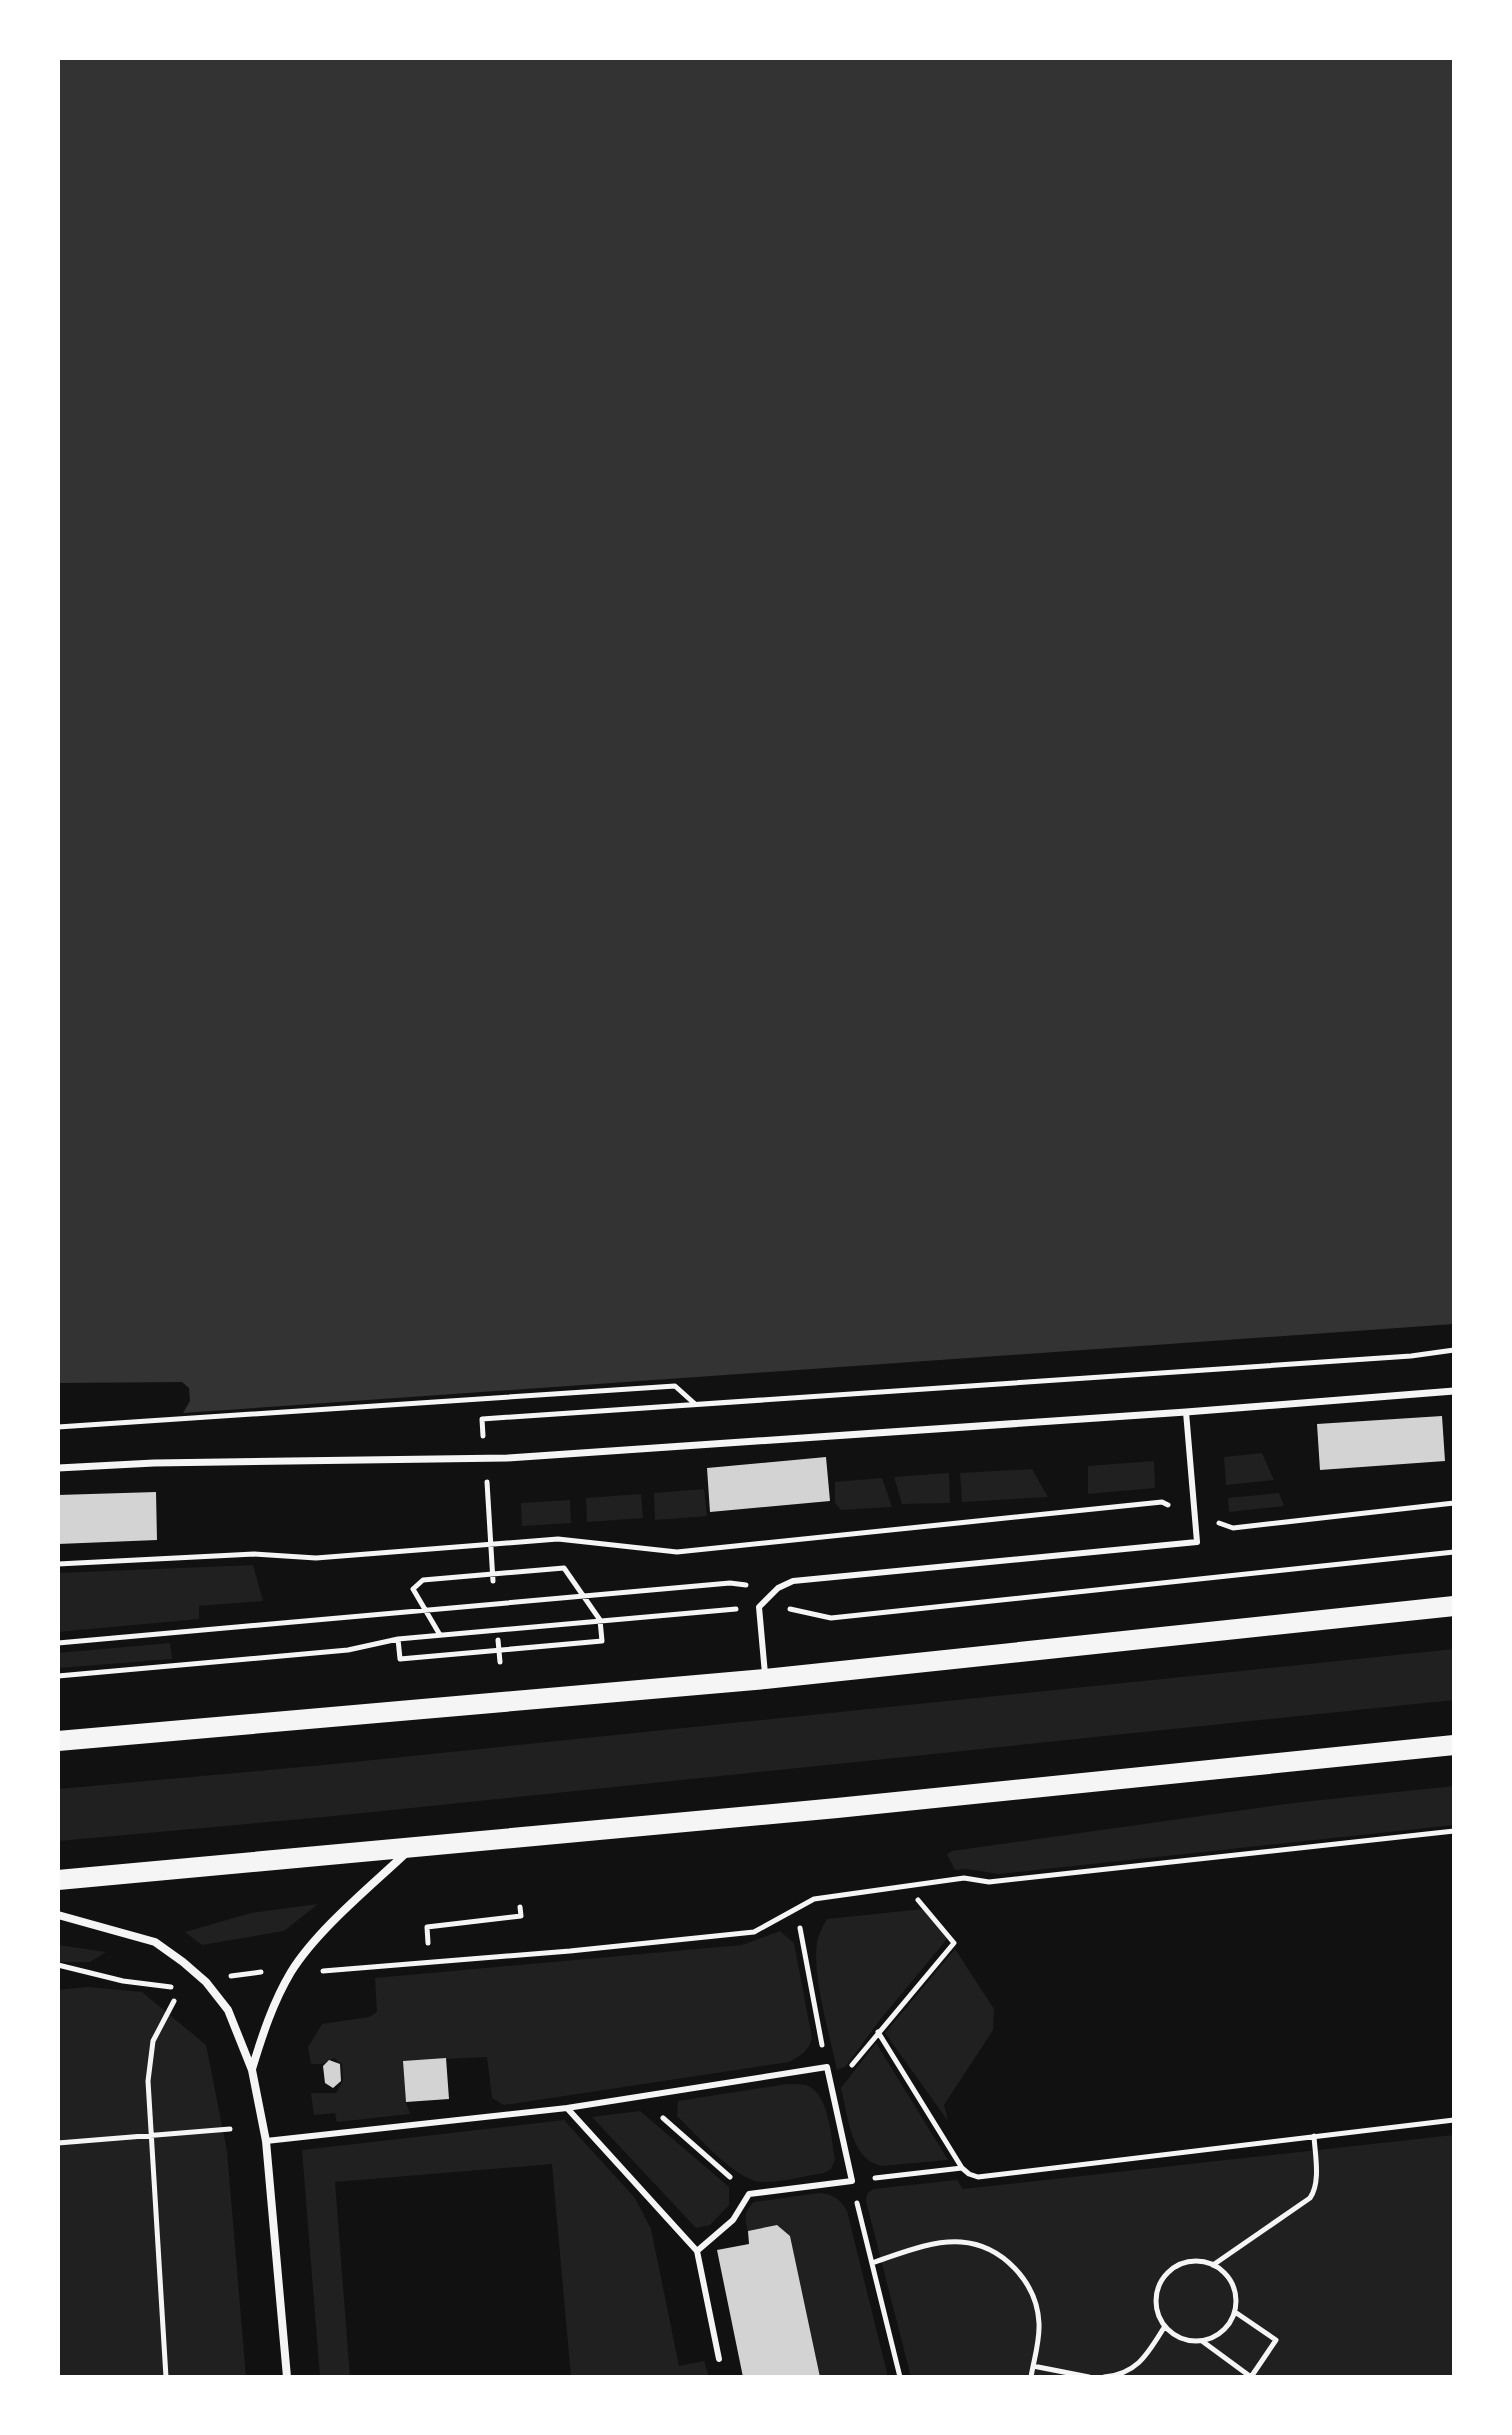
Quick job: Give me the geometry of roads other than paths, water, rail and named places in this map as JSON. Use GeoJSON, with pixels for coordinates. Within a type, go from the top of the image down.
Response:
{"type":"FeatureCollection","features":[{"type":"Feature","properties":{"kind":"main road"},"geometry":{"type":"LineString","coordinates":[[58,1741],[765,1679],[1454,1606]]}},
{"type":"Feature","properties":{"kind":"main road"},"geometry":{"type":"LineString","coordinates":[[58,1880],[1046,1787],[1454,1745]]}},
{"type":"Feature","properties":{"kind":"street"},"geometry":{"type":"LineString","coordinates":[[58,1468],[154,1463],[485,1459],[1454,1391]]}},
{"type":"Feature","properties":{"kind":"street"},"geometry":{"type":"LineString","coordinates":[[252,2070],[265,2027],[291,1972],[343,1913],[412,1847]]}},
{"type":"Feature","properties":{"kind":"street"},"geometry":{"type":"LineString","coordinates":[[58,1915],[155,1942],[206,1982],[228,2010],[252,2070],[266,2141],[287,2377]]}},
{"type":"Feature","properties":{"kind":"lane"},"geometry":{"type":"LineString","coordinates":[[765,1679],[759,1607],[767,1596],[793,1581],[1197,1542],[1186,1412]]}},
{"type":"Feature","properties":{"kind":"lane"},"geometry":{"type":"LineString","coordinates":[[266,2141],[567,2108],[827,2067],[852,2181],[749,2194],[733,2220],[697,2251]]}},
{"type":"Feature","properties":{"kind":"lane"},"geometry":{"type":"LineString","coordinates":[[567,2108],[697,2251],[719,2359]]}}]}
